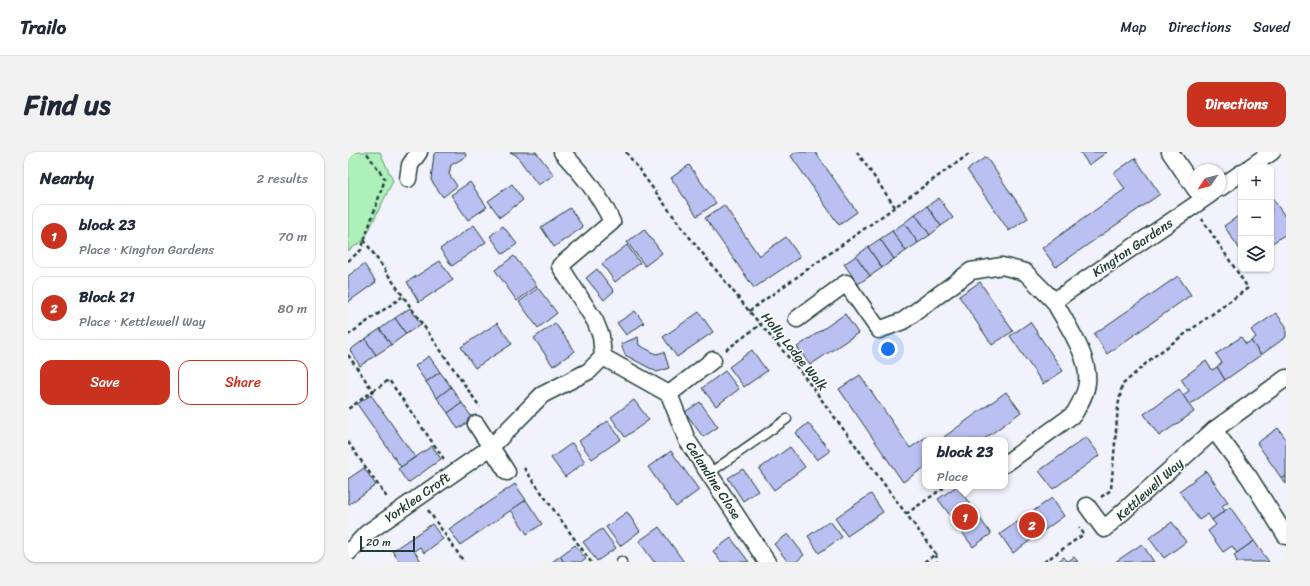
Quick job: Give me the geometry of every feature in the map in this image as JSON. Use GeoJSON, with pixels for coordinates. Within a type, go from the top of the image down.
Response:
{"type":"FeatureCollection","features":[{"type":"Feature","properties":{"kind":"street"},"geometry":{"type":"LineString","coordinates":[[408,179],[410,165],[418,152]]}},
{"type":"Feature","properties":{"kind":"street"},"geometry":{"type":"LineString","coordinates":[[562,152],[580,172],[604,204],[612,222],[560,266],[595,321],[601,336],[603,357],[669,394],[713,360]]}},
{"type":"Feature","properties":{"kind":"street"},"geometry":{"type":"LineString","coordinates":[[1170,152],[1190,182]]}},
{"type":"Feature","properties":{"kind":"street"},"geometry":{"type":"LineString","coordinates":[[1254,164],[1272,152]]}},
{"type":"Feature","properties":{"kind":"street"},"geometry":{"type":"LineString","coordinates":[[1226,184],[1238,175]]}},
{"type":"Feature","properties":{"kind":"street","name":"Kington Gardens"},"geometry":{"type":"LineString","coordinates":[[1054,301],[1196,200]]}},
{"type":"Feature","properties":{"kind":"street"},"geometry":{"type":"LineString","coordinates":[[797,320],[846,283],[879,330],[903,321],[971,271],[1002,266],[1025,272],[1054,301],[1087,363],[1087,384],[1081,402],[1074,414],[1008,462]]}},
{"type":"Feature","properties":{"kind":"street","name":"Yorklea Croft"},"geometry":{"type":"LineString","coordinates":[[348,553],[367,533],[491,447],[542,395],[589,371],[603,357]]}},
{"type":"Feature","properties":{"kind":"street","name":"Kettlewell Way"},"geometry":{"type":"LineString","coordinates":[[1087,506],[1104,529],[1214,430],[1285,380]]}},
{"type":"Feature","properties":{"kind":"street","name":"Celandine Close"},"geometry":{"type":"LineString","coordinates":[[669,394],[687,440],[767,562]]}},
{"type":"Feature","properties":{"kind":"street"},"geometry":{"type":"LineString","coordinates":[[479,417],[491,447],[514,467]]}},
{"type":"Feature","properties":{"kind":"street"},"geometry":{"type":"LineString","coordinates":[[1214,430],[1249,477],[1286,536]]}},
{"type":"Feature","properties":{"kind":"lane"},"geometry":{"type":"LineString","coordinates":[[708,474],[787,419]]}},
{"type":"Feature","properties":{"kind":"path"},"geometry":{"type":"LineString","coordinates":[[348,261],[362,250],[364,240],[385,180],[366,152]]}},
{"type":"Feature","properties":{"kind":"path","name":"Holly Lodge Walk"},"geometry":{"type":"LineString","coordinates":[[626,152],[683,229],[749,311],[801,372],[936,554]]}},
{"type":"Feature","properties":{"kind":"path"},"geometry":{"type":"LineString","coordinates":[[857,152],[895,207]]}},
{"type":"Feature","properties":{"kind":"path"},"geometry":{"type":"LineString","coordinates":[[749,311],[972,152]]}},
{"type":"Feature","properties":{"kind":"path"},"geometry":{"type":"LineString","coordinates":[[1044,562],[1084,534],[1071,515],[1111,490],[1118,407],[1122,385],[1152,358],[1248,288],[1202,200]]}},
{"type":"Feature","properties":{"kind":"path"},"geometry":{"type":"LineString","coordinates":[[364,240],[479,417]]}},
{"type":"Feature","properties":{"kind":"path"},"geometry":{"type":"LineString","coordinates":[[348,335],[402,297]]}},
{"type":"Feature","properties":{"kind":"path"},"geometry":{"type":"LineString","coordinates":[[713,360],[761,324]]}},
{"type":"Feature","properties":{"kind":"path"},"geometry":{"type":"LineString","coordinates":[[348,355],[373,391]]}},
{"type":"Feature","properties":{"kind":"path"},"geometry":{"type":"LineString","coordinates":[[348,409],[389,380],[453,472]]}},
{"type":"Feature","properties":{"kind":"path"},"geometry":{"type":"LineString","coordinates":[[348,442],[397,512]]}},
{"type":"Feature","properties":{"kind":"path"},"geometry":{"type":"LineString","coordinates":[[514,467],[591,562]]}},
{"type":"Feature","properties":{"kind":"path"},"geometry":{"type":"LineString","coordinates":[[906,514],[942,489]]}},
{"type":"Feature","properties":{"kind":"path"},"geometry":{"type":"LineString","coordinates":[[419,496],[464,562]]}},
{"type":"Feature","properties":{"kind":"path"},"geometry":{"type":"LineString","coordinates":[[924,562],[936,554],[937,562]]}},
{"type":"Feature","properties":{"kind":"green space"},"geometry":{"type":"Polygon","coordinates":[[[348,152],[380,152],[393,181],[364,240],[348,251],[348,152]]]}},
{"type":"Feature","properties":{"kind":"building"},"geometry":{"type":"Polygon","coordinates":[[[437,152],[464,152],[467,156],[451,165],[449,174],[457,186],[443,197],[431,180],[434,154],[437,152]]]}},
{"type":"Feature","properties":{"kind":"building"},"geometry":{"type":"Polygon","coordinates":[[[510,152],[536,152],[554,175],[538,185],[516,155],[510,152]]]}},
{"type":"Feature","properties":{"kind":"building"},"geometry":{"type":"Polygon","coordinates":[[[796,152],[815,152],[857,212],[839,225],[791,156],[796,152]]]}},
{"type":"Feature","properties":{"kind":"building"},"geometry":{"type":"Polygon","coordinates":[[[1080,152],[1107,152],[1089,165],[1080,152]]]}},
{"type":"Feature","properties":{"kind":"building"},"geometry":{"type":"Polygon","coordinates":[[[986,157],[1028,218],[1009,231],[967,170],[986,157]]]}},
{"type":"Feature","properties":{"kind":"building"},"geometry":{"type":"Polygon","coordinates":[[[1135,158],[1160,194],[1056,267],[1042,248],[1125,189],[1114,173],[1135,158]]]}},
{"type":"Feature","properties":{"kind":"building"},"geometry":{"type":"Polygon","coordinates":[[[689,165],[716,203],[697,216],[671,178],[689,165]]]}},
{"type":"Feature","properties":{"kind":"building"},"geometry":{"type":"Polygon","coordinates":[[[470,182],[487,207],[468,220],[451,195],[470,182]]]}},
{"type":"Feature","properties":{"kind":"building"},"geometry":{"type":"Polygon","coordinates":[[[512,184],[523,200],[500,217],[488,201],[512,184]]]}},
{"type":"Feature","properties":{"kind":"building"},"geometry":{"type":"Polygon","coordinates":[[[939,198],[953,218],[941,226],[927,206],[939,198]]]}},
{"type":"Feature","properties":{"kind":"building"},"geometry":{"type":"Polygon","coordinates":[[[1274,200],[1286,218],[1286,234],[1274,242],[1274,200]]]}},
{"type":"Feature","properties":{"kind":"building"},"geometry":{"type":"Polygon","coordinates":[[[724,205],[759,256],[786,237],[800,257],[754,288],[705,218],[724,205]]]}},
{"type":"Feature","properties":{"kind":"building"},"geometry":{"type":"Polygon","coordinates":[[[927,206],[941,226],[930,235],[915,214],[927,206]]]}},
{"type":"Feature","properties":{"kind":"building"},"geometry":{"type":"Polygon","coordinates":[[[570,208],[583,227],[554,247],[541,227],[570,208]]]}},
{"type":"Feature","properties":{"kind":"building"},"geometry":{"type":"Polygon","coordinates":[[[915,214],[930,235],[918,243],[904,223],[915,214]]]}},
{"type":"Feature","properties":{"kind":"building"},"geometry":{"type":"Polygon","coordinates":[[[1238,216],[1238,247],[1224,226],[1238,216]]]}},
{"type":"Feature","properties":{"kind":"building"},"geometry":{"type":"Polygon","coordinates":[[[904,223],[918,243],[906,251],[892,231],[904,223]]]}},
{"type":"Feature","properties":{"kind":"building"},"geometry":{"type":"Polygon","coordinates":[[[474,225],[486,242],[452,266],[440,249],[474,225]]]}},
{"type":"Feature","properties":{"kind":"building"},"geometry":{"type":"Polygon","coordinates":[[[503,226],[517,244],[503,254],[490,236],[503,226]]]}},
{"type":"Feature","properties":{"kind":"building"},"geometry":{"type":"Polygon","coordinates":[[[644,229],[662,253],[645,266],[627,242],[644,229]]]}},
{"type":"Feature","properties":{"kind":"building"},"geometry":{"type":"Polygon","coordinates":[[[892,231],[906,251],[894,259],[880,239],[892,231]]]}},
{"type":"Feature","properties":{"kind":"building"},"geometry":{"type":"Polygon","coordinates":[[[880,239],[894,259],[882,268],[868,247],[880,239]]]}},
{"type":"Feature","properties":{"kind":"building"},"geometry":{"type":"Polygon","coordinates":[[[627,245],[640,263],[615,282],[602,264],[627,245]]]}},
{"type":"Feature","properties":{"kind":"building"},"geometry":{"type":"Polygon","coordinates":[[[868,247],[882,268],[870,276],[856,256],[868,247]]]}},
{"type":"Feature","properties":{"kind":"building"},"geometry":{"type":"Polygon","coordinates":[[[514,256],[537,286],[517,301],[495,270],[514,256]]]}},
{"type":"Feature","properties":{"kind":"building"},"geometry":{"type":"Polygon","coordinates":[[[856,256],[870,276],[858,284],[844,264],[856,256]]]}},
{"type":"Feature","properties":{"kind":"building"},"geometry":{"type":"Polygon","coordinates":[[[440,261],[453,280],[419,302],[407,282],[440,261]]]}},
{"type":"Feature","properties":{"kind":"building"},"geometry":{"type":"Polygon","coordinates":[[[364,264],[376,282],[348,302],[348,276],[364,264]]]}},
{"type":"Feature","properties":{"kind":"building"},"geometry":{"type":"Polygon","coordinates":[[[597,269],[614,291],[604,300],[586,278],[597,269]]]}},
{"type":"Feature","properties":{"kind":"building"},"geometry":{"type":"Polygon","coordinates":[[[1178,276],[1191,295],[1107,354],[1094,334],[1178,276]]]}},
{"type":"Feature","properties":{"kind":"building"},"geometry":{"type":"Polygon","coordinates":[[[980,282],[1013,331],[992,345],[959,296],[980,282]]]}},
{"type":"Feature","properties":{"kind":"building"},"geometry":{"type":"Polygon","coordinates":[[[538,288],[557,313],[538,328],[519,302],[538,288]]]}},
{"type":"Feature","properties":{"kind":"building"},"geometry":{"type":"Polygon","coordinates":[[[410,308],[421,324],[406,334],[395,318],[410,308]]]}},
{"type":"Feature","properties":{"kind":"building"},"geometry":{"type":"Polygon","coordinates":[[[635,311],[644,323],[626,335],[617,323],[635,311]]]}},
{"type":"Feature","properties":{"kind":"building"},"geometry":{"type":"Polygon","coordinates":[[[699,312],[713,332],[677,357],[663,337],[699,312]]]}},
{"type":"Feature","properties":{"kind":"building"},"geometry":{"type":"Polygon","coordinates":[[[1276,313],[1286,326],[1286,337],[1261,355],[1251,341],[1256,337],[1251,330],[1276,313]]]}},
{"type":"Feature","properties":{"kind":"building"},"geometry":{"type":"Polygon","coordinates":[[[845,314],[858,333],[810,365],[797,347],[845,314]]]}},
{"type":"Feature","properties":{"kind":"building"},"geometry":{"type":"Polygon","coordinates":[[[395,318],[406,334],[391,345],[380,329],[395,318]]]}},
{"type":"Feature","properties":{"kind":"building"},"geometry":{"type":"Polygon","coordinates":[[[1030,322],[1063,371],[1043,384],[1010,336],[1030,322]]]}},
{"type":"Feature","properties":{"kind":"building"},"geometry":{"type":"Polygon","coordinates":[[[497,323],[512,344],[475,368],[461,347],[497,323]]]}},
{"type":"Feature","properties":{"kind":"building"},"geometry":{"type":"Polygon","coordinates":[[[555,323],[575,351],[553,366],[534,338],[555,323]]]}},
{"type":"Feature","properties":{"kind":"building"},"geometry":{"type":"Polygon","coordinates":[[[380,329],[391,345],[376,355],[365,339],[380,329]]]}},
{"type":"Feature","properties":{"kind":"building"},"geometry":{"type":"Polygon","coordinates":[[[638,337],[639,345],[656,354],[664,352],[669,368],[657,372],[625,355],[621,344],[638,337]]]}},
{"type":"Feature","properties":{"kind":"building"},"geometry":{"type":"Polygon","coordinates":[[[1241,337],[1246,344],[1251,341],[1261,355],[1225,380],[1217,367],[1222,363],[1216,354],[1241,337]]]}},
{"type":"Feature","properties":{"kind":"building"},"geometry":{"type":"Polygon","coordinates":[[[365,339],[376,355],[360,366],[350,350],[365,339]]]}},
{"type":"Feature","properties":{"kind":"building"},"geometry":{"type":"Polygon","coordinates":[[[752,350],[767,371],[744,387],[729,367],[752,350]]]}},
{"type":"Feature","properties":{"kind":"building"},"geometry":{"type":"Polygon","coordinates":[[[429,356],[440,372],[426,382],[415,366],[429,356]]]}},
{"type":"Feature","properties":{"kind":"building"},"geometry":{"type":"Polygon","coordinates":[[[1206,361],[1212,370],[1217,367],[1225,380],[1189,405],[1183,395],[1189,391],[1181,379],[1206,361]]]}},
{"type":"Feature","properties":{"kind":"building"},"geometry":{"type":"Polygon","coordinates":[[[725,371],[739,389],[716,406],[702,388],[725,371]]]}},
{"type":"Feature","properties":{"kind":"building"},"geometry":{"type":"Polygon","coordinates":[[[440,372],[451,387],[437,398],[426,382],[440,372]]]}},
{"type":"Feature","properties":{"kind":"building"},"geometry":{"type":"Polygon","coordinates":[[[860,375],[910,448],[922,440],[922,469],[903,482],[839,389],[860,375]]]}},
{"type":"Feature","properties":{"kind":"building"},"geometry":{"type":"Polygon","coordinates":[[[451,387],[462,403],[448,413],[437,398],[451,387]]]}},
{"type":"Feature","properties":{"kind":"building"},"geometry":{"type":"Polygon","coordinates":[[[1179,389],[1194,412],[1159,436],[1144,414],[1179,389]]]}},
{"type":"Feature","properties":{"kind":"building"},"geometry":{"type":"Polygon","coordinates":[[[1006,392],[1021,412],[987,437],[944,437],[1006,392]]]}},
{"type":"Feature","properties":{"kind":"building"},"geometry":{"type":"Polygon","coordinates":[[[371,395],[415,457],[401,467],[357,404],[371,395]]]}},
{"type":"Feature","properties":{"kind":"building"},"geometry":{"type":"Polygon","coordinates":[[[634,400],[649,420],[625,437],[611,417],[634,400]]]}},
{"type":"Feature","properties":{"kind":"building"},"geometry":{"type":"Polygon","coordinates":[[[700,402],[718,427],[703,437],[685,412],[700,402]]]}},
{"type":"Feature","properties":{"kind":"building"},"geometry":{"type":"Polygon","coordinates":[[[462,403],[473,419],[458,429],[448,413],[462,403]]]}},
{"type":"Feature","properties":{"kind":"building"},"geometry":{"type":"Polygon","coordinates":[[[608,421],[621,439],[592,459],[579,441],[608,421]]]}},
{"type":"Feature","properties":{"kind":"building"},"geometry":{"type":"Polygon","coordinates":[[[808,423],[830,451],[817,460],[796,433],[808,423]]]}},
{"type":"Feature","properties":{"kind":"building"},"geometry":{"type":"Polygon","coordinates":[[[1278,428],[1286,439],[1286,476],[1282,479],[1257,443],[1278,428]]]}},
{"type":"Feature","properties":{"kind":"building"},"geometry":{"type":"Polygon","coordinates":[[[1086,437],[1100,455],[1053,489],[1039,471],[1086,437]]]}},
{"type":"Feature","properties":{"kind":"building"},"geometry":{"type":"Polygon","coordinates":[[[572,443],[585,462],[565,477],[551,458],[572,443]]]}},
{"type":"Feature","properties":{"kind":"building"},"geometry":{"type":"Polygon","coordinates":[[[432,446],[441,459],[408,483],[398,469],[432,446]]]}},
{"type":"Feature","properties":{"kind":"building"},"geometry":{"type":"Polygon","coordinates":[[[790,447],[805,467],[774,490],[759,469],[790,447]]]}},
{"type":"Feature","properties":{"kind":"building"},"geometry":{"type":"Polygon","coordinates":[[[671,451],[699,490],[676,507],[648,467],[671,451]]]}},
{"type":"Feature","properties":{"kind":"building"},"geometry":{"type":"Polygon","coordinates":[[[364,468],[376,485],[348,505],[348,479],[364,468]]]}},
{"type":"Feature","properties":{"kind":"building"},"geometry":{"type":"Polygon","coordinates":[[[743,469],[758,491],[743,501],[728,478],[743,469]]]}},
{"type":"Feature","properties":{"kind":"building"},"geometry":{"type":"Polygon","coordinates":[[[1206,471],[1228,502],[1222,506],[1225,511],[1212,520],[1208,514],[1199,520],[1179,491],[1206,471]]]}},
{"type":"Feature","properties":{"kind":"building"},"geometry":{"type":"Polygon","coordinates":[[[1286,476],[1286,484],[1282,479],[1286,476]]]}},
{"type":"Feature","properties":{"kind":"building"},"geometry":{"type":"Polygon","coordinates":[[[515,484],[526,500],[460,545],[449,529],[515,484]]]}},
{"type":"Feature","properties":{"kind":"building"},"geometry":{"type":"Polygon","coordinates":[[[953,489],[959,489],[991,534],[973,547],[938,499],[953,489]]]}},
{"type":"Feature","properties":{"kind":"building"},"geometry":{"type":"Polygon","coordinates":[[[871,494],[883,512],[847,536],[835,518],[871,494]]]}},
{"type":"Feature","properties":{"kind":"building"},"geometry":{"type":"Polygon","coordinates":[[[1052,498],[1064,516],[1013,553],[1000,534],[1052,498]]]}},
{"type":"Feature","properties":{"kind":"building"},"geometry":{"type":"Polygon","coordinates":[[[526,500],[542,524],[527,534],[511,510],[526,500]]]}},
{"type":"Feature","properties":{"kind":"building"},"geometry":{"type":"Polygon","coordinates":[[[1230,507],[1254,541],[1237,553],[1232,546],[1223,552],[1208,531],[1216,525],[1212,520],[1230,507]]]}},
{"type":"Feature","properties":{"kind":"building"},"geometry":{"type":"Polygon","coordinates":[[[627,512],[640,531],[620,546],[606,527],[627,512]]]}},
{"type":"Feature","properties":{"kind":"building"},"geometry":{"type":"Polygon","coordinates":[[[830,521],[842,537],[819,553],[808,536],[830,521]]]}},
{"type":"Feature","properties":{"kind":"building"},"geometry":{"type":"Polygon","coordinates":[[[1172,522],[1186,542],[1164,558],[1149,538],[1172,522]]]}},
{"type":"Feature","properties":{"kind":"building"},"geometry":{"type":"Polygon","coordinates":[[[432,524],[443,539],[424,553],[420,547],[414,551],[422,562],[400,562],[392,551],[432,524]]]}},
{"type":"Feature","properties":{"kind":"building"},"geometry":{"type":"Polygon","coordinates":[[[659,527],[684,562],[654,562],[639,541],[659,527]]]}},
{"type":"Feature","properties":{"kind":"building"},"geometry":{"type":"Polygon","coordinates":[[[602,529],[616,548],[597,561],[583,542],[602,529]]]}},
{"type":"Feature","properties":{"kind":"building"},"geometry":{"type":"Polygon","coordinates":[[[788,534],[804,555],[796,562],[788,562],[774,544],[788,534]]]}},
{"type":"Feature","properties":{"kind":"building"},"geometry":{"type":"Polygon","coordinates":[[[731,538],[749,562],[721,562],[713,551],[731,538]]]}},
{"type":"Feature","properties":{"kind":"building"},"geometry":{"type":"Polygon","coordinates":[[[1254,541],[1269,562],[1236,562],[1237,561],[1234,555],[1254,541]]]}},
{"type":"Feature","properties":{"kind":"building"},"geometry":{"type":"Polygon","coordinates":[[[1142,544],[1154,562],[1115,562],[1142,544]]]}},
{"type":"Feature","properties":{"kind":"building"},"geometry":{"type":"Polygon","coordinates":[[[575,545],[586,559],[582,562],[564,562],[560,556],[575,545]]]}},
{"type":"Feature","properties":{"kind":"building"},"geometry":{"type":"Polygon","coordinates":[[[560,556],[564,562],[552,562],[560,556]]]}},
{"type":"Feature","properties":{"kind":"building"},"geometry":{"type":"Polygon","coordinates":[[[1064,557],[1067,562],[1057,562],[1064,557]]]}},
{"type":"Feature","properties":{"kind":"building"},"geometry":{"type":"Polygon","coordinates":[[[1074,557],[1078,562],[1067,562],[1074,557]]]}},
{"type":"Feature","properties":{"kind":"place","name":"block 23"},"geometry":{"type":"Point","coordinates":[965,517]}},
{"type":"Feature","properties":{"kind":"place","name":"Block 21"},"geometry":{"type":"Point","coordinates":[1032,525]}}]}
